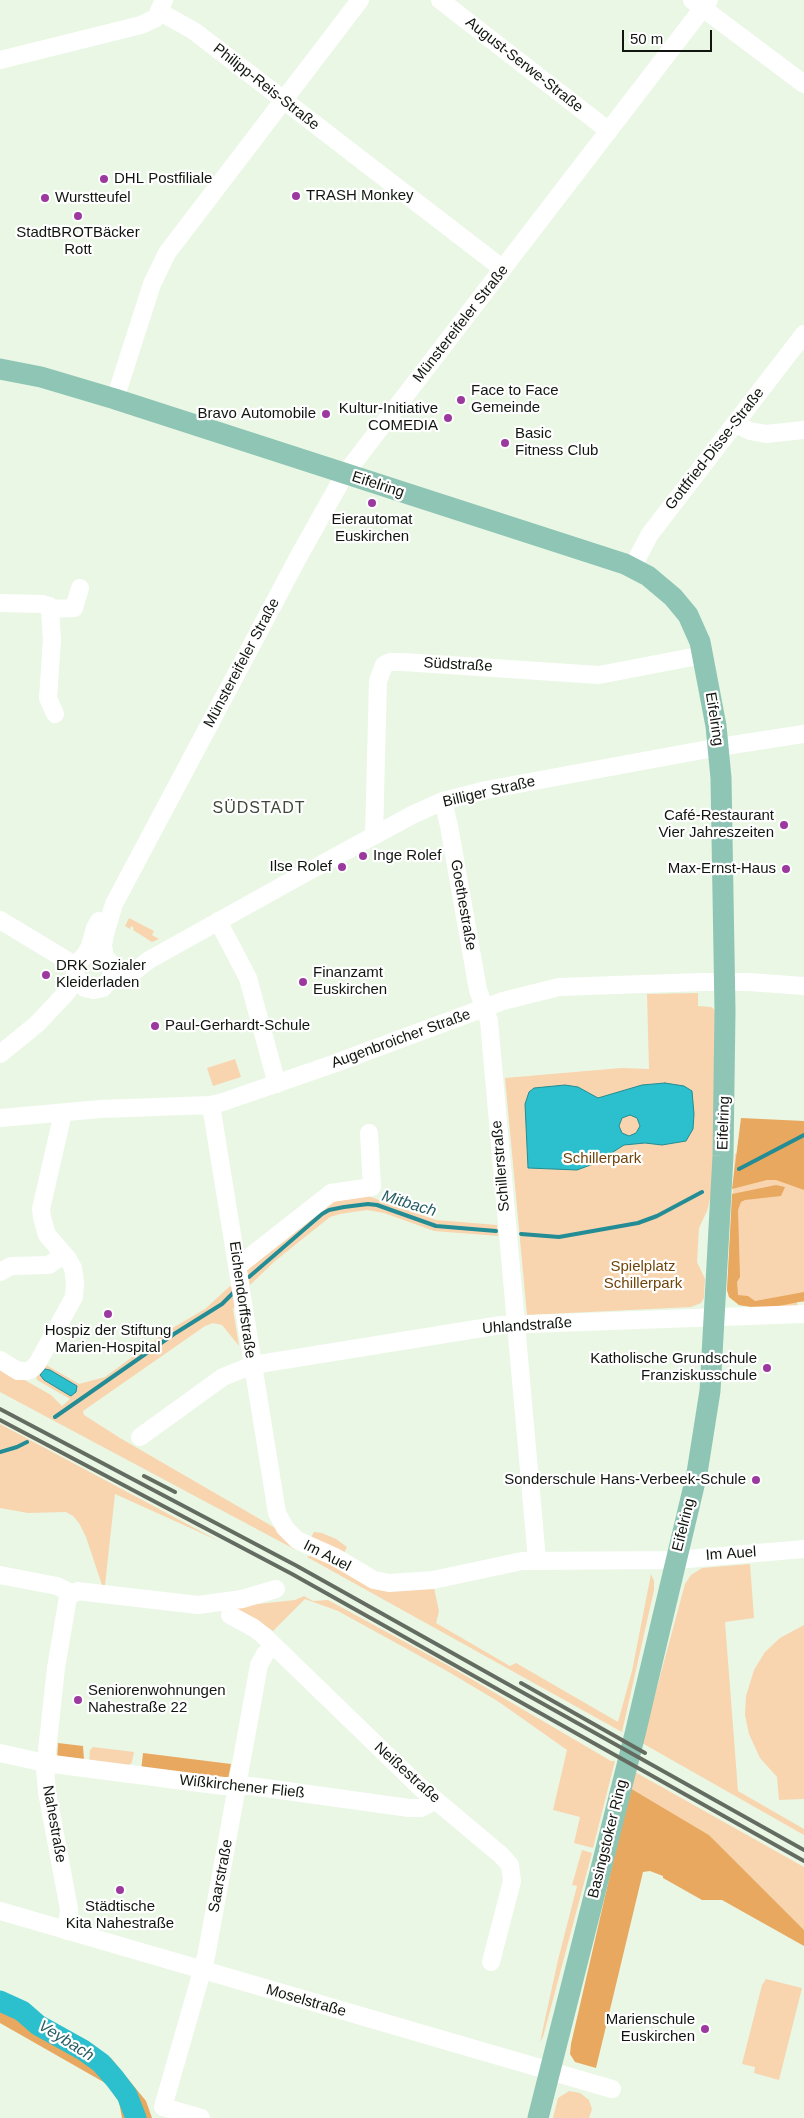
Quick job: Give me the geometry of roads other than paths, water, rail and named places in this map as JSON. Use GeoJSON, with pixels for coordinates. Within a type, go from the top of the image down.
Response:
{"type":"FeatureCollection","features":[{"type":"Feature","properties":{"kind":"main road","name":"Eifelring"},"geometry":{"type":"LineString","coordinates":[[0,369],[41,377],[115,399],[632,568],[656,581],[680,604],[695,628],[703,655],[719,747],[721,778],[725,1101],[711,1383],[704,1438],[676,1560]]}},
{"type":"Feature","properties":{"kind":"main road","name":"Basingstoker Ring"},"geometry":{"type":"LineString","coordinates":[[538,2118],[633,1743],[676,1560]]}},
{"type":"Feature","properties":{"kind":"street"},"geometry":{"type":"LineString","coordinates":[[115,399],[152,284],[162,262],[189,222],[360,0]]}},
{"type":"Feature","properties":{"kind":"street","name":"August-Serwe-Straße"},"geometry":{"type":"LineString","coordinates":[[440,0],[609,130]]}},
{"type":"Feature","properties":{"kind":"street"},"geometry":{"type":"LineString","coordinates":[[702,3],[804,84]]}},
{"type":"Feature","properties":{"kind":"street","name":"Münstereifeler Straße"},"geometry":{"type":"LineString","coordinates":[[0,1054],[37,1024],[42,1016],[68,991],[91,943],[95,928],[114,904],[300,554],[345,474],[609,130],[702,3]]}},
{"type":"Feature","properties":{"kind":"street","name":"Philipp-Reis-Straße"},"geometry":{"type":"LineString","coordinates":[[0,60],[141,25],[153,20],[162,6],[503,269]]}},
{"type":"Feature","properties":{"kind":"street","name":"Gottfried-Disse-Straße"},"geometry":{"type":"LineString","coordinates":[[632,568],[650,534],[804,334]]}},
{"type":"Feature","properties":{"kind":"street"},"geometry":{"type":"LineString","coordinates":[[736,424],[750,431],[766,434],[804,430]]}},
{"type":"Feature","properties":{"kind":"street"},"geometry":{"type":"LineString","coordinates":[[50,609],[74,608],[80,588]]}},
{"type":"Feature","properties":{"kind":"street"},"geometry":{"type":"LineString","coordinates":[[0,604],[42,604],[49,606],[52,640],[48,698],[54,714]]}},
{"type":"Feature","properties":{"kind":"street","name":"Südstraße"},"geometry":{"type":"LineString","coordinates":[[374,836],[378,681],[384,665],[396,662],[598,675],[703,655]]}},
{"type":"Feature","properties":{"kind":"street","name":"Billiger Straße"},"geometry":{"type":"LineString","coordinates":[[109,982],[130,975],[150,960],[218,921],[412,815],[443,801],[486,790],[719,747],[804,734]]}},
{"type":"Feature","properties":{"kind":"street","name":"Goethestraße"},"geometry":{"type":"LineString","coordinates":[[443,801],[478,990],[485,1008]]}},
{"type":"Feature","properties":{"kind":"street","name":"Münstereifeler Straße"},"geometry":{"type":"LineString","coordinates":[[107,960],[104,940],[114,904]]}},
{"type":"Feature","properties":{"kind":"street"},"geometry":{"type":"LineString","coordinates":[[0,920],[79,966]]}},
{"type":"Feature","properties":{"kind":"street"},"geometry":{"type":"LineString","coordinates":[[218,921],[248,978],[277,1084]]}},
{"type":"Feature","properties":{"kind":"street"},"geometry":{"type":"LineString","coordinates":[[94,953],[107,960],[112,971],[109,982],[100,990],[90,990],[81,985],[79,966],[94,953]]}},
{"type":"Feature","properties":{"kind":"street","name":"Billiger Straße"},"geometry":{"type":"LineString","coordinates":[[107,960],[120,964],[150,960]]}},
{"type":"Feature","properties":{"kind":"street","name":"Augenbroicher Straße"},"geometry":{"type":"LineString","coordinates":[[0,1118],[211,1105],[277,1084],[527,994],[569,986],[749,982],[804,986]]}},
{"type":"Feature","properties":{"kind":"street","name":"Münstereifeler Straße"},"geometry":{"type":"LineString","coordinates":[[37,1024],[48,1021],[90,990]]}},
{"type":"Feature","properties":{"kind":"street","name":"Schillerstraße"},"geometry":{"type":"LineString","coordinates":[[485,1008],[489,1021],[516,1325]]}},
{"type":"Feature","properties":{"kind":"street","name":"Eichendorffstraße"},"geometry":{"type":"LineString","coordinates":[[140,1437],[223,1377],[253,1365],[211,1105]]}},
{"type":"Feature","properties":{"kind":"street"},"geometry":{"type":"LineString","coordinates":[[0,1360],[22,1372],[27,1372],[36,1364],[74,1297],[75,1275],[71,1264],[47,1235],[42,1217],[42,1209],[63,1113]]}},
{"type":"Feature","properties":{"kind":"street"},"geometry":{"type":"LineString","coordinates":[[238,1266],[326,1196],[338,1191],[372,1187],[369,1133]]}},
{"type":"Feature","properties":{"kind":"street"},"geometry":{"type":"LineString","coordinates":[[0,1272],[11,1266],[49,1265],[64,1254]]}},
{"type":"Feature","properties":{"kind":"street","name":"Uhlandstraße"},"geometry":{"type":"LineString","coordinates":[[253,1365],[501,1325],[804,1314]]}},
{"type":"Feature","properties":{"kind":"street"},"geometry":{"type":"LineString","coordinates":[[516,1325],[538,1560]]}},
{"type":"Feature","properties":{"kind":"street","name":"Im Auel"},"geometry":{"type":"LineString","coordinates":[[253,1365],[277,1513],[285,1528],[297,1540],[335,1557],[374,1580],[389,1583],[433,1580],[514,1562],[538,1560],[676,1560],[804,1549]]}},
{"type":"Feature","properties":{"kind":"street"},"geometry":{"type":"LineString","coordinates":[[0,1575],[57,1586],[71,1593],[198,1605],[242,1599],[276,1589]]}},
{"type":"Feature","properties":{"kind":"street"},"geometry":{"type":"LineString","coordinates":[[0,1753],[45,1763],[63,1620],[66,1603],[71,1593]]}},
{"type":"Feature","properties":{"kind":"street","name":"Neißestraße"},"geometry":{"type":"LineString","coordinates":[[230,1615],[254,1628],[421,1788],[501,1855],[510,1865],[512,1881],[491,1962]]}},
{"type":"Feature","properties":{"kind":"street","name":"Saarstraße"},"geometry":{"type":"LineString","coordinates":[[201,2118],[163,2107],[202,1971],[259,1665],[265,1654],[273,1646]]}},
{"type":"Feature","properties":{"kind":"street","name":"Wißkirchener Fließ"},"geometry":{"type":"LineString","coordinates":[[45,1763],[409,1808],[421,1808],[436,1800]]}},
{"type":"Feature","properties":{"kind":"street","name":"Nahestraße"},"geometry":{"type":"LineString","coordinates":[[45,1763],[47,1792],[69,1909],[67,1931]]}},
{"type":"Feature","properties":{"kind":"street","name":"Moselstraße"},"geometry":{"type":"LineString","coordinates":[[0,1911],[612,2089]]}},
{"type":"Feature","properties":{"kind":"water"},"geometry":{"type":"Polygon","coordinates":[[[665,1083],[684,1086],[692,1091],[693,1129],[686,1141],[662,1145],[645,1143],[624,1145],[596,1163],[577,1170],[528,1168],[525,1104],[529,1092],[534,1088],[565,1085],[578,1087],[598,1098],[642,1085],[665,1083]],[[630,1115],[622,1118],[619,1126],[622,1133],[629,1136],[636,1133],[640,1126],[637,1118],[630,1115]]]}},
{"type":"Feature","properties":{"kind":"water"},"geometry":{"type":"Polygon","coordinates":[[[45,1369],[77,1386],[76,1392],[71,1396],[44,1380],[40,1375],[45,1369]]]}},
{"type":"Feature","properties":{"kind":"waterway","name":"Mitbach"},"geometry":{"type":"LineString","coordinates":[[739,1169],[804,1135]]}},
{"type":"Feature","properties":{"kind":"waterway","name":"Mitbach"},"geometry":{"type":"LineString","coordinates":[[521,1234],[559,1237],[638,1223],[657,1216],[702,1192]]}},
{"type":"Feature","properties":{"kind":"waterway","name":"Mitbach"},"geometry":{"type":"LineString","coordinates":[[249,1277],[322,1214],[329,1210],[344,1207],[368,1204],[377,1205],[436,1226],[496,1231]]}},
{"type":"Feature","properties":{"kind":"waterway","name":"Mitbach"},"geometry":{"type":"LineString","coordinates":[[55,1417],[174,1334],[222,1304],[235,1291]]}},
{"type":"Feature","properties":{"kind":"waterway","name":"Mitbach"},"geometry":{"type":"LineString","coordinates":[[0,1452],[27,1442]]}},
{"type":"Feature","properties":{"kind":"waterway","name":"Veybach"},"geometry":{"type":"LineString","coordinates":[[0,2001],[22,2011],[38,2025],[83,2050],[101,2063],[127,2095],[136,2118]]}},
{"type":"Feature","properties":{"kind":"railway"},"geometry":{"type":"LineString","coordinates":[[0,1409],[297,1566],[804,1850]]}},
{"type":"Feature","properties":{"kind":"railway"},"geometry":{"type":"LineString","coordinates":[[0,1420],[292,1574],[804,1861]]}},
{"type":"Feature","properties":{"kind":"railway"},"geometry":{"type":"LineString","coordinates":[[144,1476],[175,1492]]}},
{"type":"Feature","properties":{"kind":"railway"},"geometry":{"type":"LineString","coordinates":[[521,1683],[645,1753]]}},
{"type":"Feature","properties":{"kind":"place","name":"DHL Postfiliale"},"geometry":{"type":"Point","coordinates":[104,179]}},
{"type":"Feature","properties":{"kind":"place","name":"TRASH Monkey"},"geometry":{"type":"Point","coordinates":[296,196]}},
{"type":"Feature","properties":{"kind":"place","name":"Wurstteufel"},"geometry":{"type":"Point","coordinates":[45,198]}},
{"type":"Feature","properties":{"kind":"place","name":"StadtBROTBäcker Rott"},"geometry":{"type":"Point","coordinates":[78,216]}},
{"type":"Feature","properties":{"kind":"place","name":"Face to Face Gemeinde"},"geometry":{"type":"Point","coordinates":[461,400]}},
{"type":"Feature","properties":{"kind":"place","name":"Bravo Automobile"},"geometry":{"type":"Point","coordinates":[326,414]}},
{"type":"Feature","properties":{"kind":"place","name":"Kultur-Initiative COMEDIA"},"geometry":{"type":"Point","coordinates":[448,418]}},
{"type":"Feature","properties":{"kind":"place","name":"Basic Fitness Club"},"geometry":{"type":"Point","coordinates":[505,443]}},
{"type":"Feature","properties":{"kind":"place","name":"Eierautomat Euskirchen"},"geometry":{"type":"Point","coordinates":[372,503]}},
{"type":"Feature","properties":{"kind":"place","name":"Café-Restaurant Vier Jahreszeiten"},"geometry":{"type":"Point","coordinates":[784,825]}},
{"type":"Feature","properties":{"kind":"place","name":"Inge Rolef"},"geometry":{"type":"Point","coordinates":[363,856]}},
{"type":"Feature","properties":{"kind":"place","name":"Ilse Rolef"},"geometry":{"type":"Point","coordinates":[342,867]}},
{"type":"Feature","properties":{"kind":"place","name":"Max-Ernst-Haus"},"geometry":{"type":"Point","coordinates":[786,869]}},
{"type":"Feature","properties":{"kind":"place","name":"DRK Sozialer Kleiderladen"},"geometry":{"type":"Point","coordinates":[46,975]}},
{"type":"Feature","properties":{"kind":"place","name":"Finanzamt Euskirchen"},"geometry":{"type":"Point","coordinates":[303,982]}},
{"type":"Feature","properties":{"kind":"place","name":"Paul-Gerhardt-Schule"},"geometry":{"type":"Point","coordinates":[155,1026]}},
{"type":"Feature","properties":{"kind":"place","name":"Hospiz der Stiftung Marien-Hospital"},"geometry":{"type":"Point","coordinates":[108,1314]}},
{"type":"Feature","properties":{"kind":"place","name":"Katholische Grundschule Franziskusschule"},"geometry":{"type":"Point","coordinates":[767,1368]}},
{"type":"Feature","properties":{"kind":"place","name":"Sonderschule Hans-Verbeek-Schule"},"geometry":{"type":"Point","coordinates":[756,1480]}},
{"type":"Feature","properties":{"kind":"place","name":"Seniorenwohnungen Nahestraße 22"},"geometry":{"type":"Point","coordinates":[78,1700]}},
{"type":"Feature","properties":{"kind":"place","name":"Städtische Kita Nahestraße"},"geometry":{"type":"Point","coordinates":[120,1890]}},
{"type":"Feature","properties":{"kind":"place","name":"Marienschule Euskirchen"},"geometry":{"type":"Point","coordinates":[705,2029]}},
{"type":"Feature","properties":{"kind":"district","name":"SÜDSTADT"},"geometry":{"type":"Point","coordinates":[259,809]}},
{"type":"Feature","properties":{"kind":"park label","name":"Schillerpark"},"geometry":{"type":"Point","coordinates":[602,1159]}},
{"type":"Feature","properties":{"kind":"park label","name":"Spielplatz Schillerpark"},"geometry":{"type":"Point","coordinates":[643,1276]}}]}
